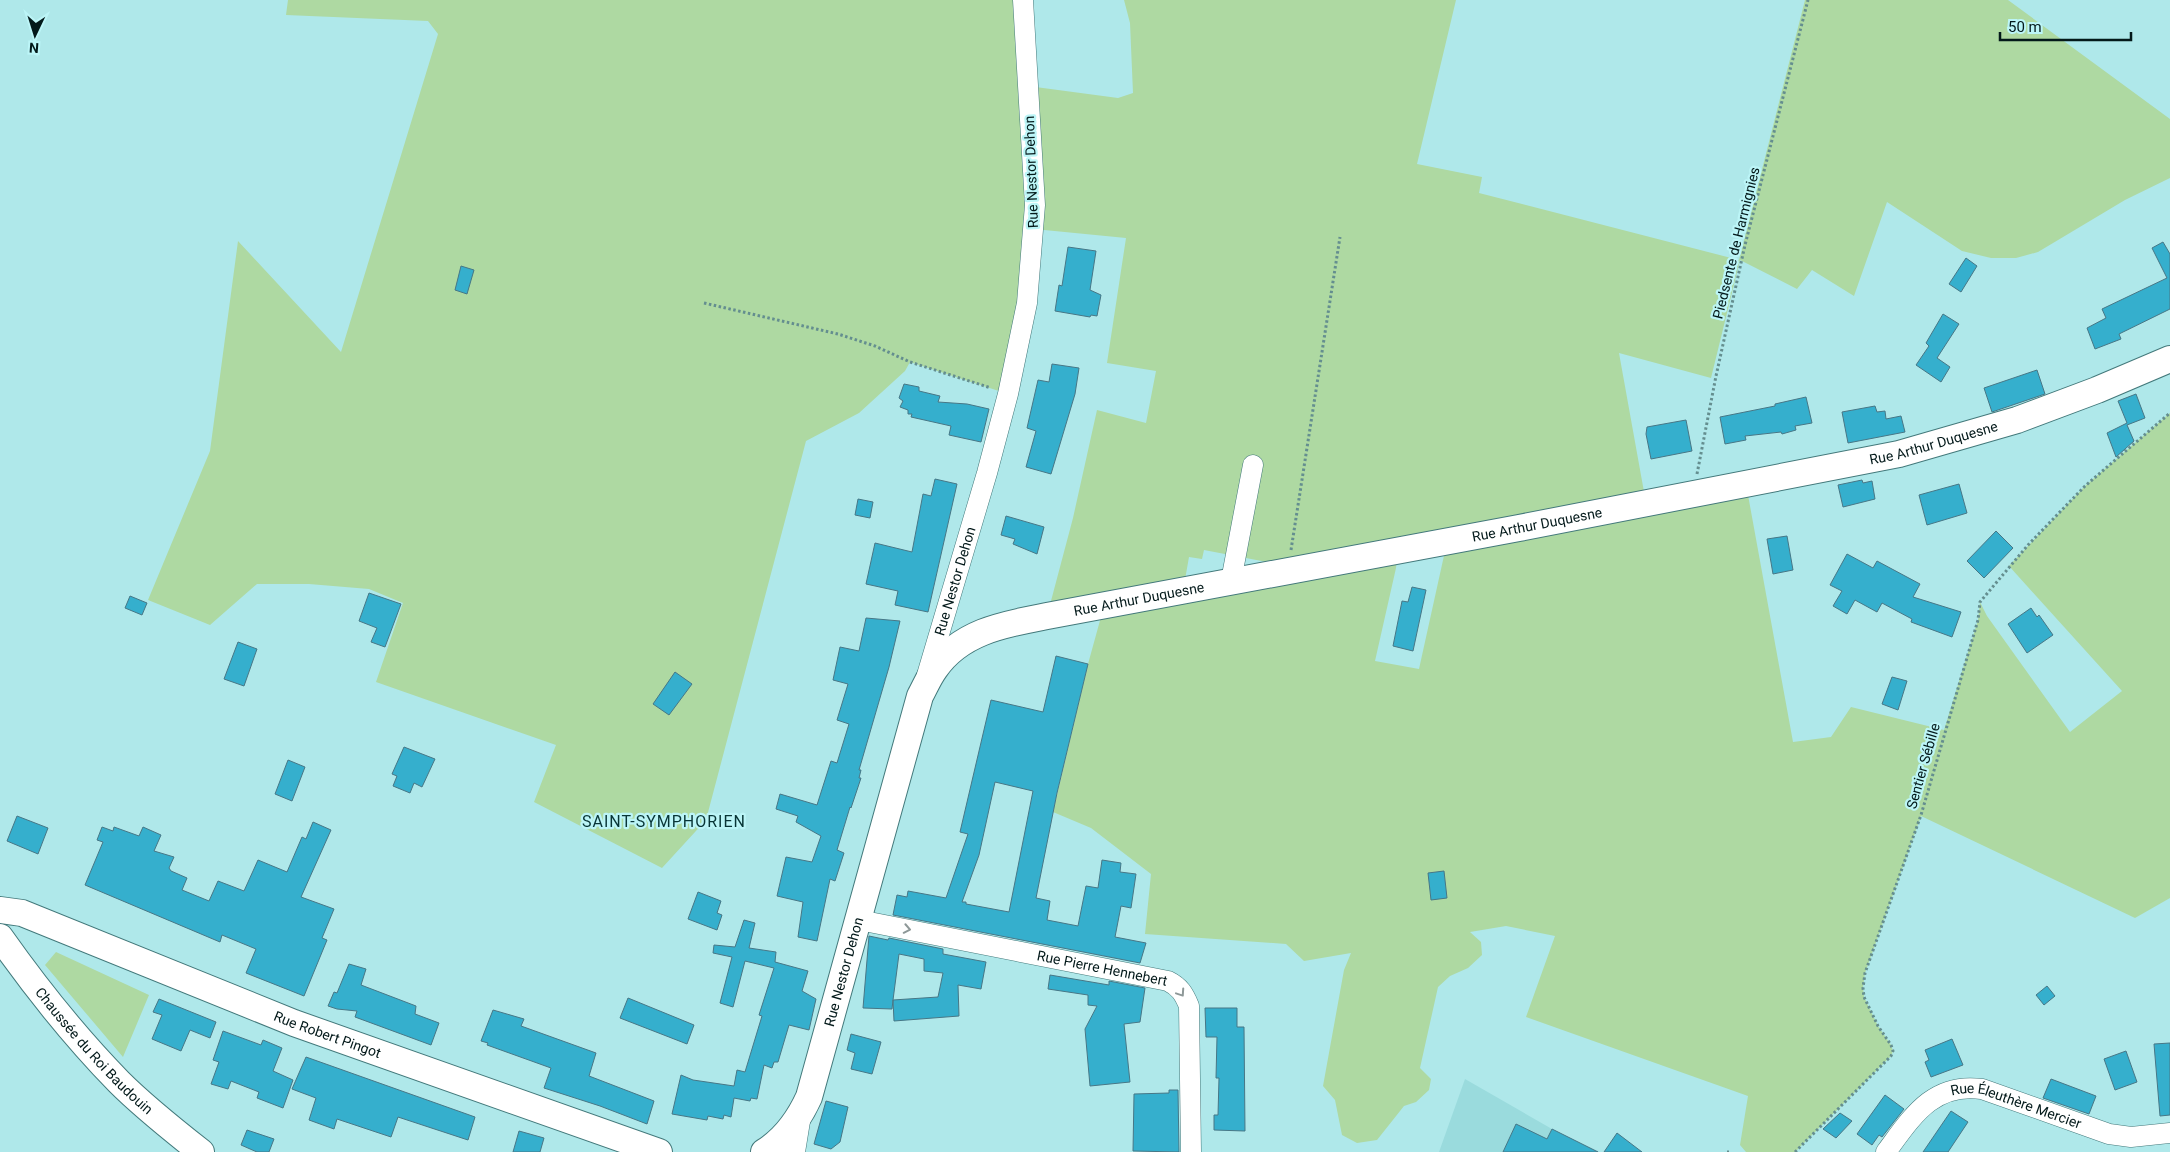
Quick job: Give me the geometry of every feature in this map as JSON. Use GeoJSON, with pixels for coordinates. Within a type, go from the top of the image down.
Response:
{"type":"FeatureCollection","features":[{"type":"Feature","properties":{"kind":"main road","name":"Rue Arthur Duquesne"},"geometry":{"type":"LineString","coordinates":[[920,696],[935,669],[946,656],[961,643],[980,632],[1032,619],[1854,464],[1966,436],[2062,404],[2170,359]]}},
{"type":"Feature","properties":{"kind":"main road","name":"Rue Nestor Dehon"},"geometry":{"type":"LineString","coordinates":[[802,1112],[812,1090],[920,696]]}},
{"type":"Feature","properties":{"kind":"main road","name":"Rue Robert Pingot"},"geometry":{"type":"LineString","coordinates":[[0,910],[22,913],[294,1023],[659,1152]]}},
{"type":"Feature","properties":{"kind":"main road","name":"Chaussée du Roi Baudouin"},"geometry":{"type":"LineString","coordinates":[[0,937],[34,984],[120,1082],[172,1129],[201,1152]]}},
{"type":"Feature","properties":{"kind":"main road"},"geometry":{"type":"LineString","coordinates":[[764,1152],[784,1136],[802,1112]]}},
{"type":"Feature","properties":{"kind":"street","name":"Rue Nestor Dehon"},"geometry":{"type":"LineString","coordinates":[[920,696],[987,474],[1008,394],[1027,303],[1035,205],[1023,0]]}},
{"type":"Feature","properties":{"kind":"street"},"geometry":{"type":"LineString","coordinates":[[1231,582],[1253,465]]}},
{"type":"Feature","properties":{"kind":"street","name":"Rue Pierre Hennebert"},"geometry":{"type":"LineString","coordinates":[[859,920],[1168,981],[1178,986],[1184,994],[1188,1006],[1191,1152]]}},
{"type":"Feature","properties":{"kind":"street","name":"Rue Éleuthère Mercier"},"geometry":{"type":"LineString","coordinates":[[1886,1152],[1923,1106],[1948,1092],[1960,1088],[1982,1090],[2109,1134],[2131,1137],[2170,1133]]}},
{"type":"Feature","properties":{"kind":"street","name":"Rue Nestor Dehon"},"geometry":{"type":"LineString","coordinates":[[795,1152],[802,1112]]}},
{"type":"Feature","properties":{"kind":"path","name":"Piedsente de Harmignies"},"geometry":{"type":"LineString","coordinates":[[1698,494],[1696,471],[1745,244],[1808,0]]}},
{"type":"Feature","properties":{"kind":"path"},"geometry":{"type":"LineString","coordinates":[[1288,571],[1340,237]]}},
{"type":"Feature","properties":{"kind":"path"},"geometry":{"type":"LineString","coordinates":[[704,303],[838,334],[875,346],[910,362],[1008,394]]}},
{"type":"Feature","properties":{"kind":"path","name":"Sentier Sébille"},"geometry":{"type":"LineString","coordinates":[[1795,1152],[1891,1056],[1891,1045],[1878,1026],[1864,997],[1865,973],[1921,816],[1978,620],[1980,602],[2028,545],[2086,486],[2170,413]]}},
{"type":"Feature","properties":{"kind":"shaded area"},"geometry":{"type":"Polygon","coordinates":[[[1465,1079],[1552,1129],[1600,1152],[1439,1152],[1465,1079]]]}},
{"type":"Feature","properties":{"kind":"green space"},"geometry":{"type":"Polygon","coordinates":[[[288,0],[1023,0],[1028,86],[1118,98],[1133,93],[1130,23],[1124,0],[1456,0],[1417,164],[1482,177],[1479,193],[1739,260],[1805,0],[2008,0],[2170,119],[2170,178],[2125,200],[2038,252],[2016,258],[1991,258],[1962,251],[1887,202],[1854,296],[1812,270],[1797,289],[1740,260],[1711,378],[1619,353],[1646,503],[1746,484],[1793,742],[1831,737],[1851,707],[1944,730],[1978,620],[1980,602],[1987,616],[2070,732],[2122,691],[2009,566],[2085,486],[2170,413],[2170,898],[2135,918],[1921,816],[1865,973],[1863,987],[1864,997],[1893,1051],[1891,1056],[1795,1152],[1746,1152],[1740,1145],[1748,1096],[1526,1017],[1555,936],[1506,926],[1470,932],[1481,942],[1482,955],[1468,968],[1450,976],[1438,987],[1420,1068],[1431,1079],[1429,1090],[1416,1102],[1404,1106],[1377,1140],[1357,1143],[1342,1135],[1335,1100],[1323,1086],[1344,970],[1351,953],[1304,961],[1286,944],[1145,934],[1151,874],[1091,828],[1053,812],[1088,664],[1104,606],[1047,616],[1073,518],[1097,410],[1146,423],[1156,371],[1107,363],[1126,238],[1034,229],[1008,394],[910,362],[905,371],[859,413],[806,441],[706,820],[662,868],[534,802],[556,745],[376,682],[403,603],[369,589],[309,584],[257,584],[210,625],[148,600],[210,451],[238,241],[341,352],[438,34],[428,21],[286,15],[288,0]],[[1447,542],[1398,551],[1396,568],[1375,661],[1419,669],[1447,542]],[[1204,550],[1202,559],[1189,557],[1183,591],[1283,565],[1204,550]]]}},
{"type":"Feature","properties":{"kind":"green space"},"geometry":{"type":"Polygon","coordinates":[[[56,952],[149,995],[123,1057],[45,965],[56,952]]]}},
{"type":"Feature","properties":{"kind":"building"},"geometry":{"type":"Polygon","coordinates":[[[2163,242],[2170,254],[2170,309],[2119,334],[2121,339],[2095,349],[2087,328],[2106,318],[2102,309],[2167,278],[2152,248],[2163,242]]]}},
{"type":"Feature","properties":{"kind":"building"},"geometry":{"type":"Polygon","coordinates":[[[1068,247],[1096,251],[1090,290],[1101,295],[1097,316],[1091,315],[1090,317],[1055,311],[1059,285],[1062,286],[1068,247]]]}},
{"type":"Feature","properties":{"kind":"building"},"geometry":{"type":"Polygon","coordinates":[[[1966,258],[1977,266],[1961,292],[1949,284],[1966,258]]]}},
{"type":"Feature","properties":{"kind":"building"},"geometry":{"type":"Polygon","coordinates":[[[461,266],[474,270],[467,294],[455,290],[461,266]]]}},
{"type":"Feature","properties":{"kind":"building"},"geometry":{"type":"Polygon","coordinates":[[[1943,314],[1959,324],[1937,358],[1950,367],[1941,382],[1916,365],[1929,346],[1926,343],[1943,314]]]}},
{"type":"Feature","properties":{"kind":"building"},"geometry":{"type":"Polygon","coordinates":[[[1052,364],[1079,368],[1075,394],[1051,474],[1026,467],[1036,431],[1027,428],[1038,380],[1049,382],[1052,364]]]}},
{"type":"Feature","properties":{"kind":"building"},"geometry":{"type":"Polygon","coordinates":[[[2037,370],[2045,394],[1992,412],[1984,388],[2037,370]]]}},
{"type":"Feature","properties":{"kind":"building"},"geometry":{"type":"Polygon","coordinates":[[[904,384],[919,387],[919,391],[940,396],[938,402],[967,404],[989,409],[981,442],[949,435],[951,426],[911,417],[912,414],[908,414],[908,410],[900,407],[903,401],[899,398],[904,384]]]}},
{"type":"Feature","properties":{"kind":"building"},"geometry":{"type":"Polygon","coordinates":[[[2136,394],[2145,418],[2127,425],[2134,441],[2116,457],[2107,433],[2127,423],[2118,401],[2136,394]]]}},
{"type":"Feature","properties":{"kind":"building"},"geometry":{"type":"Polygon","coordinates":[[[1806,397],[1812,423],[1795,426],[1796,430],[1782,434],[1781,432],[1745,436],[1746,440],[1725,444],[1720,417],[1775,406],[1775,404],[1806,397]]]}},
{"type":"Feature","properties":{"kind":"building"},"geometry":{"type":"Polygon","coordinates":[[[1875,406],[1877,412],[1885,411],[1886,419],[1901,416],[1905,432],[1848,443],[1842,412],[1875,406]]]}},
{"type":"Feature","properties":{"kind":"building"},"geometry":{"type":"Polygon","coordinates":[[[1686,420],[1692,451],[1651,459],[1646,434],[1647,427],[1686,420]]]}},
{"type":"Feature","properties":{"kind":"building"},"geometry":{"type":"Polygon","coordinates":[[[935,479],[957,484],[928,612],[895,605],[898,591],[866,584],[875,543],[912,552],[923,494],[931,496],[935,479]]]}},
{"type":"Feature","properties":{"kind":"building"},"geometry":{"type":"Polygon","coordinates":[[[1862,480],[1863,483],[1872,481],[1875,499],[1843,507],[1838,485],[1862,480]]]}},
{"type":"Feature","properties":{"kind":"building"},"geometry":{"type":"Polygon","coordinates":[[[1959,484],[1967,513],[1927,525],[1919,495],[1959,484]]]}},
{"type":"Feature","properties":{"kind":"building"},"geometry":{"type":"Polygon","coordinates":[[[858,499],[873,502],[870,518],[855,515],[858,499]]]}},
{"type":"Feature","properties":{"kind":"building"},"geometry":{"type":"Polygon","coordinates":[[[1006,516],[1044,527],[1037,554],[1013,544],[1015,539],[1001,535],[1006,516]]]}},
{"type":"Feature","properties":{"kind":"building"},"geometry":{"type":"Polygon","coordinates":[[[1996,531],[2013,548],[1984,578],[1967,561],[1996,531]]]}},
{"type":"Feature","properties":{"kind":"building"},"geometry":{"type":"Polygon","coordinates":[[[1787,536],[1793,570],[1773,574],[1767,539],[1787,536]]]}},
{"type":"Feature","properties":{"kind":"building"},"geometry":{"type":"Polygon","coordinates":[[[1847,554],[1873,568],[1877,561],[1920,584],[1913,597],[1961,612],[1952,637],[1911,622],[1912,619],[1882,603],[1877,612],[1855,600],[1847,614],[1833,606],[1842,591],[1830,585],[1847,554]]]}},
{"type":"Feature","properties":{"kind":"building"},"geometry":{"type":"Polygon","coordinates":[[[1412,587],[1426,590],[1413,651],[1393,646],[1402,601],[1408,602],[1412,587]]]}},
{"type":"Feature","properties":{"kind":"building"},"geometry":{"type":"Polygon","coordinates":[[[369,593],[401,604],[385,647],[371,642],[377,628],[359,621],[369,593]]]}},
{"type":"Feature","properties":{"kind":"building"},"geometry":{"type":"Polygon","coordinates":[[[130,596],[147,603],[142,615],[125,608],[130,596]]]}},
{"type":"Feature","properties":{"kind":"building"},"geometry":{"type":"Polygon","coordinates":[[[2031,608],[2037,617],[2039,615],[2053,635],[2027,653],[2008,624],[2031,608]]]}},
{"type":"Feature","properties":{"kind":"building"},"geometry":{"type":"Polygon","coordinates":[[[866,618],[900,621],[889,667],[859,770],[861,770],[859,778],[861,778],[837,850],[844,853],[835,881],[830,879],[817,941],[798,937],[803,902],[777,896],[786,857],[812,862],[821,836],[796,822],[798,816],[776,809],[780,794],[817,805],[831,761],[837,763],[849,724],[837,720],[848,684],[833,680],[840,647],[859,651],[866,618]]]}},
{"type":"Feature","properties":{"kind":"building"},"geometry":{"type":"Polygon","coordinates":[[[238,642],[257,649],[244,686],[224,679],[238,642]]]}},
{"type":"Feature","properties":{"kind":"building"},"geometry":{"type":"Polygon","coordinates":[[[1056,656],[1088,664],[1057,793],[1036,898],[1050,901],[1047,920],[1078,926],[1086,886],[1098,888],[1102,860],[1121,863],[1120,872],[1136,874],[1131,908],[1121,906],[1115,937],[1146,943],[1140,963],[893,915],[897,895],[907,897],[908,891],[946,898],[968,834],[960,832],[991,700],[1043,712],[1056,656]],[[995,782],[979,855],[962,902],[1009,912],[1033,791],[995,782]]]}},
{"type":"Feature","properties":{"kind":"building"},"geometry":{"type":"Polygon","coordinates":[[[675,672],[692,684],[669,715],[653,704],[675,672]]]}},
{"type":"Feature","properties":{"kind":"building"},"geometry":{"type":"Polygon","coordinates":[[[1892,677],[1907,681],[1898,710],[1882,704],[1892,677]]]}},
{"type":"Feature","properties":{"kind":"building"},"geometry":{"type":"Polygon","coordinates":[[[404,747],[435,759],[422,787],[414,783],[410,793],[393,786],[397,776],[392,774],[404,747]]]}},
{"type":"Feature","properties":{"kind":"building"},"geometry":{"type":"Polygon","coordinates":[[[288,760],[305,767],[292,801],[275,794],[288,760]]]}},
{"type":"Feature","properties":{"kind":"building"},"geometry":{"type":"Polygon","coordinates":[[[17,816],[48,828],[38,854],[7,841],[17,816]]]}},
{"type":"Feature","properties":{"kind":"building"},"geometry":{"type":"Polygon","coordinates":[[[313,822],[331,830],[301,897],[334,909],[322,938],[327,940],[304,996],[246,973],[256,949],[222,935],[220,942],[85,885],[103,842],[97,840],[102,827],[113,831],[114,827],[139,836],[143,827],[161,835],[154,851],[174,857],[169,868],[171,871],[187,878],[182,890],[209,901],[218,881],[244,891],[258,860],[287,872],[302,837],[306,839],[313,822]]]}},
{"type":"Feature","properties":{"kind":"building"},"geometry":{"type":"Polygon","coordinates":[[[1444,871],[1447,898],[1431,900],[1428,873],[1444,871]]]}},
{"type":"Feature","properties":{"kind":"building"},"geometry":{"type":"Polygon","coordinates":[[[698,892],[721,901],[717,913],[722,915],[717,930],[688,919],[698,892]]]}},
{"type":"Feature","properties":{"kind":"building"},"geometry":{"type":"Polygon","coordinates":[[[744,920],[755,923],[749,948],[776,952],[775,962],[808,971],[802,991],[816,999],[809,1030],[789,1025],[778,1062],[774,1062],[772,1068],[764,1065],[757,1099],[751,1098],[750,1101],[734,1098],[731,1117],[724,1115],[723,1119],[708,1116],[707,1120],[672,1114],[681,1075],[693,1080],[734,1086],[737,1070],[745,1072],[762,1016],[759,1015],[774,968],[745,961],[733,1007],[720,1003],[732,957],[713,953],[714,945],[735,947],[744,920]]]}},
{"type":"Feature","properties":{"kind":"building"},"geometry":{"type":"Polygon","coordinates":[[[869,936],[943,949],[943,954],[986,962],[981,989],[958,985],[959,1016],[894,1021],[893,1000],[892,1009],[863,1008],[869,936]],[[899,954],[893,1000],[938,997],[943,973],[924,971],[924,959],[899,954]]]}},
{"type":"Feature","properties":{"kind":"building"},"geometry":{"type":"Polygon","coordinates":[[[349,964],[366,969],[361,985],[416,1006],[415,1014],[439,1023],[431,1045],[355,1017],[357,1011],[328,1006],[334,992],[337,993],[349,964]]]}},
{"type":"Feature","properties":{"kind":"building"},"geometry":{"type":"Polygon","coordinates":[[[1050,975],[1109,985],[1109,981],[1145,988],[1140,1022],[1124,1024],[1130,1082],[1090,1086],[1085,1029],[1097,1006],[1088,1005],[1088,995],[1048,989],[1050,975]]]}},
{"type":"Feature","properties":{"kind":"building"},"geometry":{"type":"Polygon","coordinates":[[[2047,986],[2055,996],[2044,1005],[2036,995],[2047,986]]]}},
{"type":"Feature","properties":{"kind":"building"},"geometry":{"type":"Polygon","coordinates":[[[628,998],[694,1025],[687,1044],[620,1018],[628,998]]]}},
{"type":"Feature","properties":{"kind":"building"},"geometry":{"type":"Polygon","coordinates":[[[159,999],[216,1022],[210,1038],[190,1030],[181,1051],[152,1039],[162,1015],[153,1012],[159,999]]]}},
{"type":"Feature","properties":{"kind":"building"},"geometry":{"type":"Polygon","coordinates":[[[1205,1008],[1237,1008],[1237,1027],[1244,1027],[1245,1131],[1214,1130],[1214,1115],[1218,1115],[1219,1078],[1216,1078],[1217,1037],[1206,1037],[1205,1008]]]}},
{"type":"Feature","properties":{"kind":"building"},"geometry":{"type":"Polygon","coordinates":[[[493,1010],[524,1019],[521,1026],[596,1053],[589,1076],[654,1101],[647,1124],[544,1088],[551,1068],[487,1045],[488,1043],[481,1041],[493,1010]]]}},
{"type":"Feature","properties":{"kind":"building"},"geometry":{"type":"Polygon","coordinates":[[[223,1031],[261,1045],[263,1040],[282,1048],[273,1071],[293,1080],[283,1108],[257,1098],[259,1092],[231,1081],[228,1089],[211,1084],[219,1062],[213,1060],[223,1031]]]}},
{"type":"Feature","properties":{"kind":"building"},"geometry":{"type":"Polygon","coordinates":[[[851,1034],[881,1042],[872,1074],[851,1069],[855,1053],[847,1050],[851,1034]]]}},
{"type":"Feature","properties":{"kind":"building"},"geometry":{"type":"Polygon","coordinates":[[[1952,1039],[1963,1065],[1931,1077],[1925,1062],[1929,1060],[1925,1050],[1952,1039]]]}},
{"type":"Feature","properties":{"kind":"building"},"geometry":{"type":"Polygon","coordinates":[[[2170,1043],[2170,1115],[2160,1116],[2154,1044],[2170,1043]]]}},
{"type":"Feature","properties":{"kind":"building"},"geometry":{"type":"Polygon","coordinates":[[[2126,1051],[2137,1082],[2115,1090],[2104,1059],[2126,1051]]]}},
{"type":"Feature","properties":{"kind":"building"},"geometry":{"type":"Polygon","coordinates":[[[306,1057],[475,1117],[468,1140],[398,1117],[391,1137],[337,1119],[334,1129],[309,1120],[316,1098],[292,1089],[306,1057]]]}},
{"type":"Feature","properties":{"kind":"building"},"geometry":{"type":"Polygon","coordinates":[[[2051,1079],[2096,1096],[2089,1114],[2043,1098],[2051,1079]]]}},
{"type":"Feature","properties":{"kind":"building"},"geometry":{"type":"Polygon","coordinates":[[[1169,1090],[1178,1090],[1179,1152],[1133,1151],[1134,1094],[1169,1093],[1169,1090]]]}},
{"type":"Feature","properties":{"kind":"building"},"geometry":{"type":"Polygon","coordinates":[[[1885,1095],[1904,1109],[1882,1137],[1879,1135],[1872,1145],[1857,1134],[1885,1095]]]}},
{"type":"Feature","properties":{"kind":"building"},"geometry":{"type":"Polygon","coordinates":[[[826,1101],[848,1107],[840,1142],[831,1149],[814,1144],[826,1101]]]}},
{"type":"Feature","properties":{"kind":"building"},"geometry":{"type":"Polygon","coordinates":[[[1951,1111],[1968,1122],[1948,1152],[1923,1152],[1951,1111]]]}},
{"type":"Feature","properties":{"kind":"building"},"geometry":{"type":"Polygon","coordinates":[[[1840,1113],[1852,1121],[1836,1138],[1823,1129],[1840,1113]]]}},
{"type":"Feature","properties":{"kind":"building"},"geometry":{"type":"Polygon","coordinates":[[[1516,1124],[1547,1139],[1552,1129],[1598,1152],[1503,1152],[1516,1124]]]}},
{"type":"Feature","properties":{"kind":"building"},"geometry":{"type":"Polygon","coordinates":[[[247,1130],[274,1139],[269,1152],[257,1152],[241,1145],[247,1130]]]}},
{"type":"Feature","properties":{"kind":"building"},"geometry":{"type":"Polygon","coordinates":[[[519,1131],[544,1138],[540,1152],[513,1152],[519,1131]]]}},
{"type":"Feature","properties":{"kind":"building"},"geometry":{"type":"Polygon","coordinates":[[[1617,1133],[1642,1152],[1604,1152],[1617,1133]]]}},
{"type":"Feature","properties":{"kind":"district","name":"SAINT-SYMPHORIEN"},"geometry":{"type":"Point","coordinates":[664,821]}}]}
